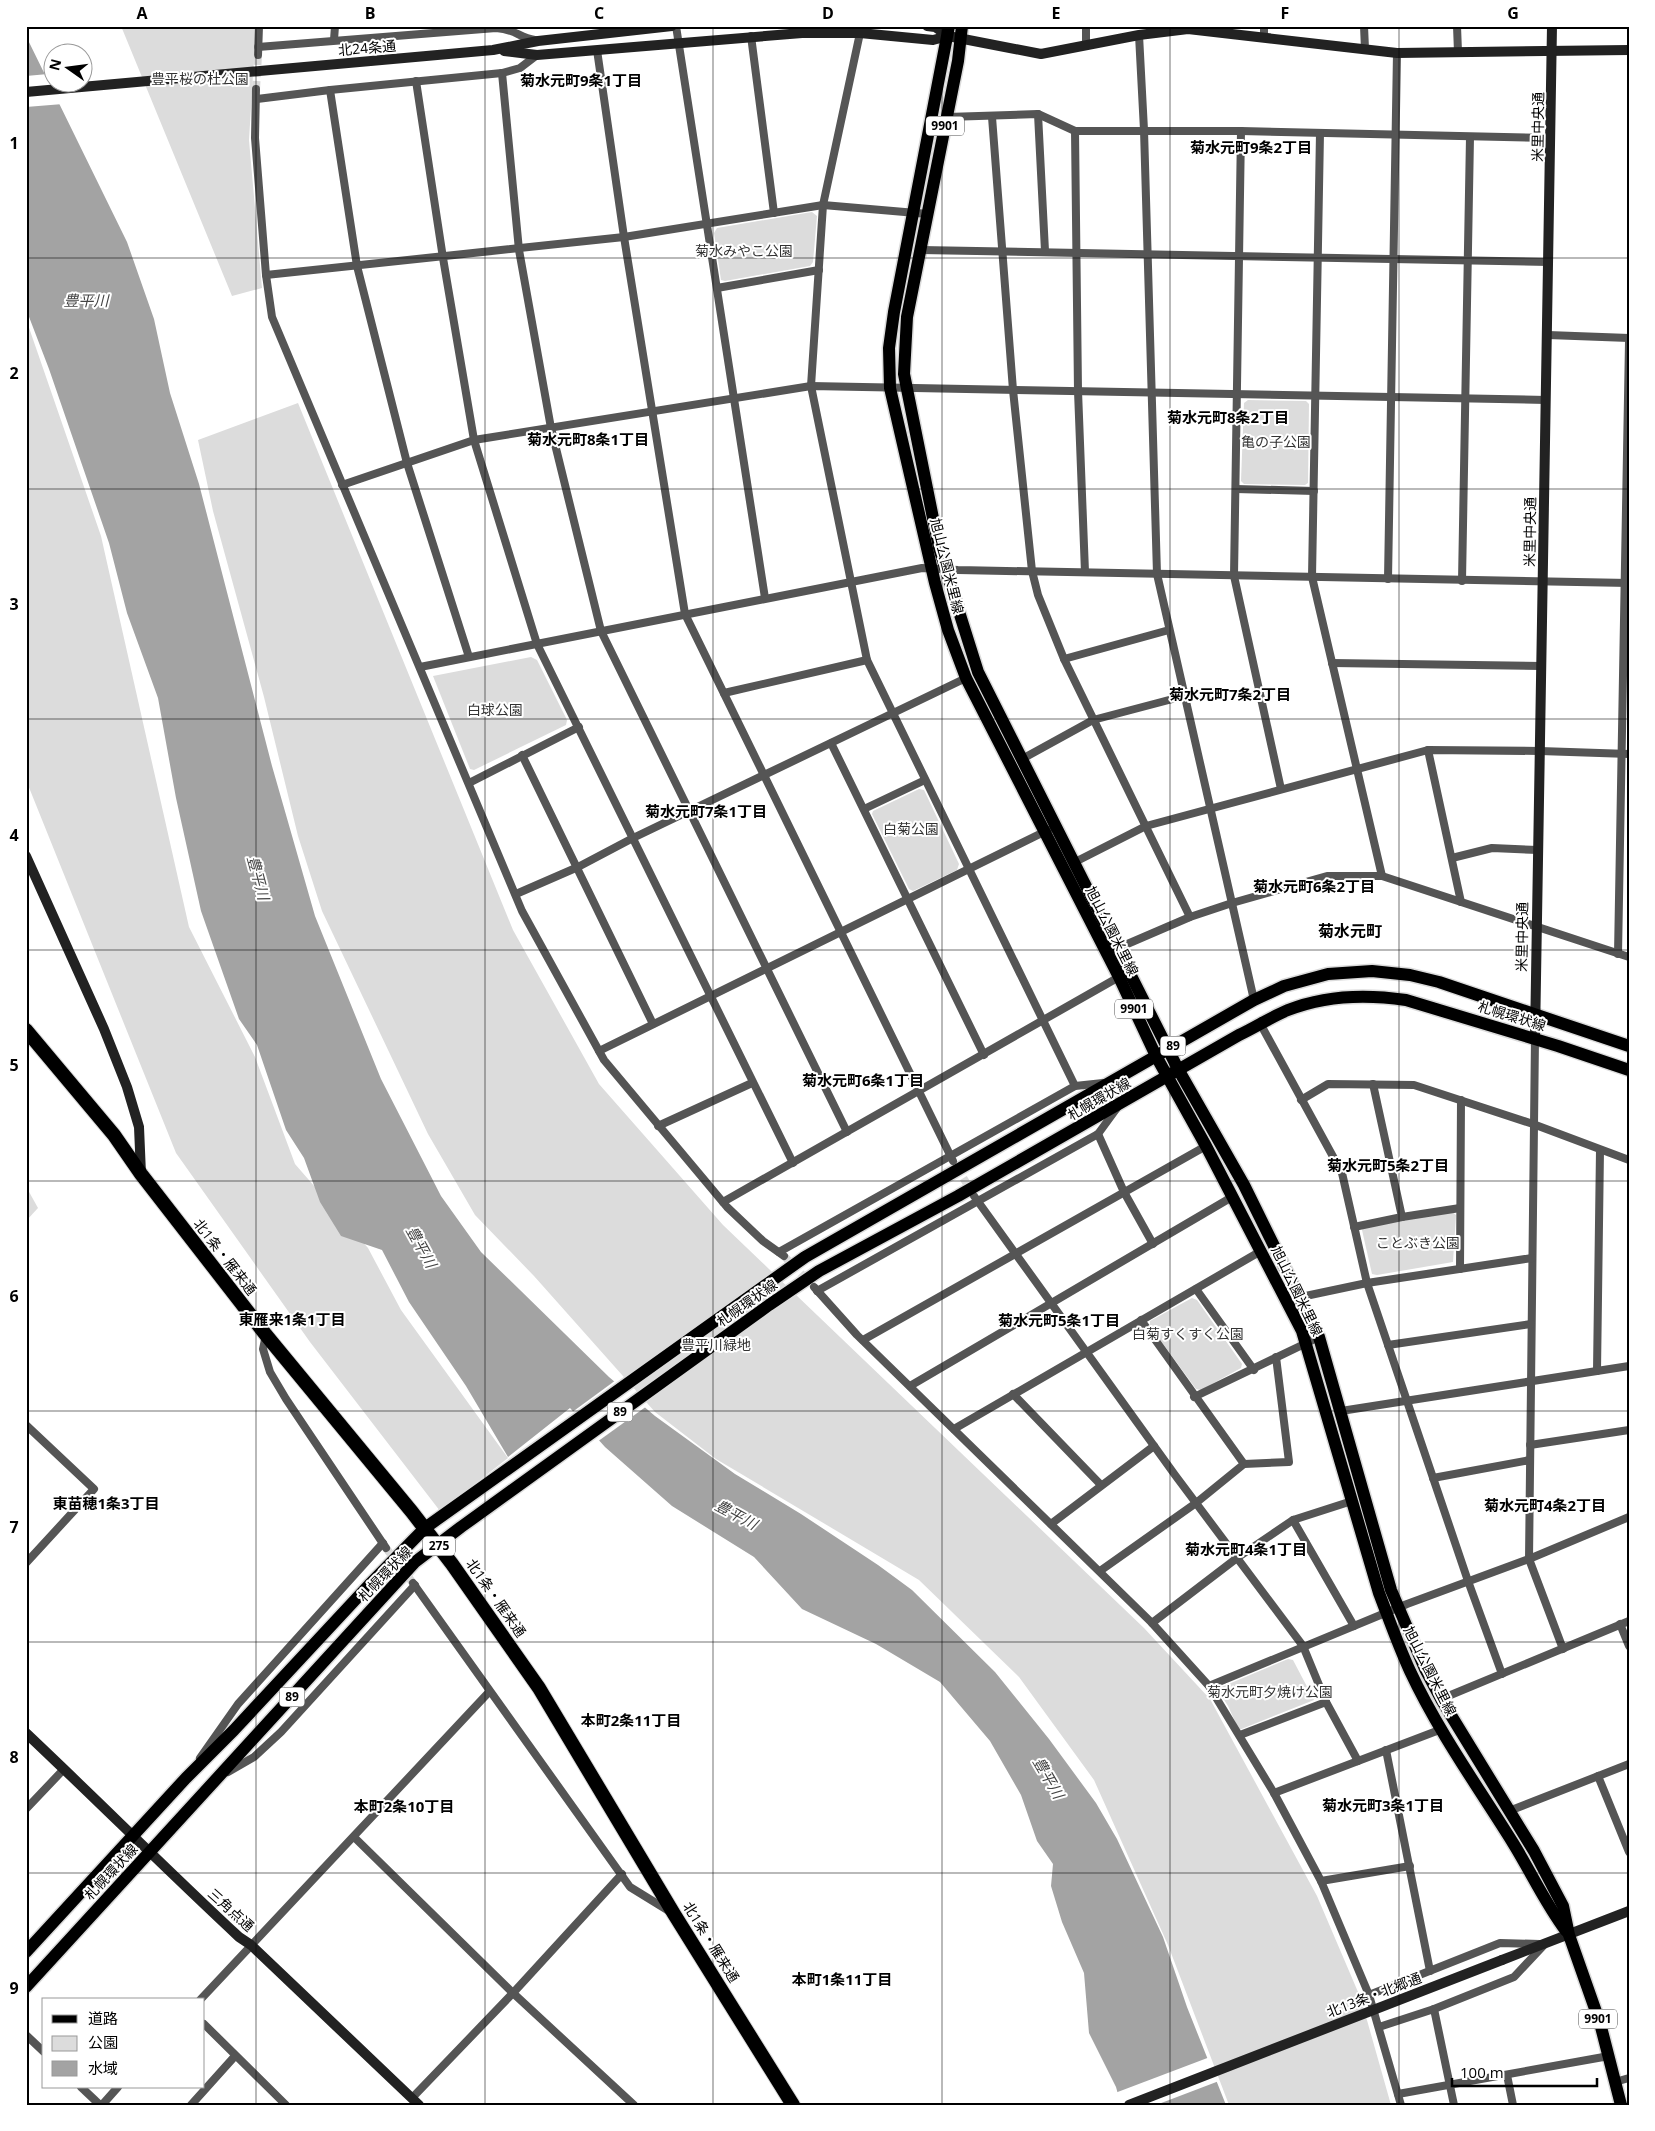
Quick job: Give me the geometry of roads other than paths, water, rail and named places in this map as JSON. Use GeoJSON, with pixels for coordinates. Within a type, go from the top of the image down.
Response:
{"type":"FeatureCollection","features":[{"type":"Feature","properties":{"kind":"highway","name":"北1条・雁来通"},"geometry":{"type":"LineString","coordinates":[[26,1030],[114,1135],[141,1174],[266,1335],[437,1544],[539,1688],[674,1914],[793,2105]]}},
{"type":"Feature","properties":{"kind":"main road","name":"旭山公園米里線"},"geometry":{"type":"LineString","coordinates":[[955,32],[958,61],[907,317],[904,350],[905,388],[939,548],[978,672],[1168,1049],[1172,1073],[1232,1197],[1261,1251],[1319,1337],[1342,1411],[1391,1590],[1392,1611],[1389,1624],[1411,1672],[1442,1728],[1530,1871],[1551,1910],[1569,1935]]}},
{"type":"Feature","properties":{"kind":"main road","name":"旭山公園米里線"},"geometry":{"type":"LineString","coordinates":[[955,32],[914,212],[891,328],[889,348],[890,388],[931,568],[948,630],[966,678],[1119,978],[1156,1056],[1172,1073],[1244,1185],[1293,1299],[1379,1593],[1392,1611],[1441,1699],[1509,1811],[1563,1906],[1569,1935],[1585,1978],[1609,2056],[1620,2105]]}},
{"type":"Feature","properties":{"kind":"main road","name":"札幌環状線"},"geometry":{"type":"LineString","coordinates":[[26,1952],[114,1859],[133,1834],[234,1730],[368,1585],[425,1528],[460,1505],[805,1256],[1114,1082],[1254,1000],[1284,986],[1311,978],[1348,972],[1372,971],[1410,975],[1439,982],[1629,1046]]}},
{"type":"Feature","properties":{"kind":"main road","name":"札幌環状線"},"geometry":{"type":"LineString","coordinates":[[26,1987],[415,1562],[437,1544],[819,1271],[1239,1035],[1286,1011],[1328,999],[1348,996],[1387,997],[1406,1000],[1535,1038],[1629,1070]]}},
{"type":"Feature","properties":{"kind":"street"},"geometry":{"type":"LineString","coordinates":[[259,26],[258,51],[334,40],[414,36],[496,27],[514,31],[526,39],[538,41]]}},
{"type":"Feature","properties":{"kind":"street"},"geometry":{"type":"LineString","coordinates":[[334,40],[335,26]]}},
{"type":"Feature","properties":{"kind":"street"},"geometry":{"type":"LineString","coordinates":[[412,26],[414,36]]}},
{"type":"Feature","properties":{"kind":"street"},"geometry":{"type":"LineString","coordinates":[[493,50],[593,31],[672,26]]}},
{"type":"Feature","properties":{"kind":"street"},"geometry":{"type":"LineString","coordinates":[[676,26],[766,598]]}},
{"type":"Feature","properties":{"kind":"street"},"geometry":{"type":"LineString","coordinates":[[927,26],[1040,54],[1139,35],[1188,29],[1397,53],[1629,50]]}},
{"type":"Feature","properties":{"kind":"street"},"geometry":{"type":"LineString","coordinates":[[1086,26],[1086,46]]}},
{"type":"Feature","properties":{"kind":"street"},"geometry":{"type":"LineString","coordinates":[[1264,26],[1264,37]]}},
{"type":"Feature","properties":{"kind":"street"},"geometry":{"type":"LineString","coordinates":[[1364,26],[1365,49]]}},
{"type":"Feature","properties":{"kind":"street"},"geometry":{"type":"LineString","coordinates":[[1457,26],[1458,52]]}},
{"type":"Feature","properties":{"kind":"street","name":"米里中央通"},"geometry":{"type":"LineString","coordinates":[[1535,1038],[1552,26]]}},
{"type":"Feature","properties":{"kind":"street"},"geometry":{"type":"LineString","coordinates":[[493,50],[537,54],[826,29],[933,40],[955,32]]}},
{"type":"Feature","properties":{"kind":"street"},"geometry":{"type":"LineString","coordinates":[[593,31],[685,614],[952,1159]]}},
{"type":"Feature","properties":{"kind":"street"},"geometry":{"type":"LineString","coordinates":[[860,33],[823,205],[811,386],[851,582],[867,660],[1075,1086]]}},
{"type":"Feature","properties":{"kind":"street"},"geometry":{"type":"LineString","coordinates":[[1139,35],[1144,130],[1150,392],[1157,574],[1254,1000]]}},
{"type":"Feature","properties":{"kind":"street"},"geometry":{"type":"LineString","coordinates":[[752,36],[774,213]]}},
{"type":"Feature","properties":{"kind":"street","name":"北24条通"},"geometry":{"type":"LineString","coordinates":[[26,92],[493,50]]}},
{"type":"Feature","properties":{"kind":"street"},"geometry":{"type":"LineString","coordinates":[[1388,579],[1397,53]]}},
{"type":"Feature","properties":{"kind":"street"},"geometry":{"type":"LineString","coordinates":[[256,99],[502,73],[520,68],[537,54]]}},
{"type":"Feature","properties":{"kind":"street"},"geometry":{"type":"LineString","coordinates":[[502,73],[518,250],[552,428],[601,631],[688,812],[847,1132]]}},
{"type":"Feature","properties":{"kind":"street"},"geometry":{"type":"LineString","coordinates":[[416,81],[443,258],[474,440],[537,644],[793,1163]]}},
{"type":"Feature","properties":{"kind":"street"},"geometry":{"type":"LineString","coordinates":[[256,89],[254,138],[266,275],[272,317],[342,485],[470,783],[522,911],[604,1060],[723,1202],[763,1241],[781,1254],[952,1159],[1075,1086],[1114,1082]]}},
{"type":"Feature","properties":{"kind":"street"},"geometry":{"type":"LineString","coordinates":[[330,90],[357,266],[407,463],[469,657]]}},
{"type":"Feature","properties":{"kind":"street"},"geometry":{"type":"LineString","coordinates":[[947,117],[1038,114],[1075,131],[1241,131],[1551,138]]}},
{"type":"Feature","properties":{"kind":"street"},"geometry":{"type":"LineString","coordinates":[[1038,114],[1045,251]]}},
{"type":"Feature","properties":{"kind":"street"},"geometry":{"type":"LineString","coordinates":[[992,117],[1013,390],[1032,571],[1038,595],[1064,659],[1190,917]]}},
{"type":"Feature","properties":{"kind":"street"},"geometry":{"type":"LineString","coordinates":[[1075,131],[1078,391],[1085,572]]}},
{"type":"Feature","properties":{"kind":"street"},"geometry":{"type":"LineString","coordinates":[[1241,131],[1234,576],[1281,789]]}},
{"type":"Feature","properties":{"kind":"street"},"geometry":{"type":"LineString","coordinates":[[1320,133],[1316,257],[1316,396],[1312,577],[1382,876]]}},
{"type":"Feature","properties":{"kind":"street"},"geometry":{"type":"LineString","coordinates":[[1462,581],[1470,137]]}},
{"type":"Feature","properties":{"kind":"street"},"geometry":{"type":"LineString","coordinates":[[266,275],[443,258],[624,237],[823,205],[928,214]]}},
{"type":"Feature","properties":{"kind":"street"},"geometry":{"type":"LineString","coordinates":[[921,250],[1003,250],[1549,262]]}},
{"type":"Feature","properties":{"kind":"street"},"geometry":{"type":"LineString","coordinates":[[717,288],[819,270]]}},
{"type":"Feature","properties":{"kind":"street"},"geometry":{"type":"LineString","coordinates":[[1548,335],[1629,340],[1625,754],[1618,954]]}},
{"type":"Feature","properties":{"kind":"street"},"geometry":{"type":"LineString","coordinates":[[342,485],[474,440],[811,386],[1546,400]]}},
{"type":"Feature","properties":{"kind":"street"},"geometry":{"type":"LineString","coordinates":[[1236,489],[1314,491]]}},
{"type":"Feature","properties":{"kind":"street"},"geometry":{"type":"LineString","coordinates":[[420,667],[922,568],[1542,583],[1627,583]]}},
{"type":"Feature","properties":{"kind":"street"},"geometry":{"type":"LineString","coordinates":[[1064,659],[1169,630]]}},
{"type":"Feature","properties":{"kind":"street"},"geometry":{"type":"LineString","coordinates":[[724,693],[867,660]]}},
{"type":"Feature","properties":{"kind":"street"},"geometry":{"type":"LineString","coordinates":[[1332,663],[1542,666]]}},
{"type":"Feature","properties":{"kind":"street"},"geometry":{"type":"LineString","coordinates":[[516,894],[578,867],[634,838],[966,678]]}},
{"type":"Feature","properties":{"kind":"street"},"geometry":{"type":"LineString","coordinates":[[1022,759],[1093,720],[1184,696]]}},
{"type":"Feature","properties":{"kind":"street"},"geometry":{"type":"LineString","coordinates":[[470,783],[579,726]]}},
{"type":"Feature","properties":{"kind":"street"},"geometry":{"type":"LineString","coordinates":[[831,743],[984,1055]]}},
{"type":"Feature","properties":{"kind":"street"},"geometry":{"type":"LineString","coordinates":[[1074,862],[1146,826],[1428,750],[1625,754]]}},
{"type":"Feature","properties":{"kind":"street"},"geometry":{"type":"LineString","coordinates":[[1428,750],[1461,902]]}},
{"type":"Feature","properties":{"kind":"street"},"geometry":{"type":"LineString","coordinates":[[522,755],[653,1024]]}},
{"type":"Feature","properties":{"kind":"street"},"geometry":{"type":"LineString","coordinates":[[864,809],[926,780]]}},
{"type":"Feature","properties":{"kind":"street"},"geometry":{"type":"LineString","coordinates":[[599,1051],[1056,826]]}},
{"type":"Feature","properties":{"kind":"street"},"geometry":{"type":"LineString","coordinates":[[1452,858],[1492,848],[1538,850]]}},
{"type":"Feature","properties":{"kind":"street"},"geometry":{"type":"LineString","coordinates":[[26,856],[104,1029],[127,1087],[139,1127],[141,1174]]}},
{"type":"Feature","properties":{"kind":"street"},"geometry":{"type":"LineString","coordinates":[[1118,948],[1190,917],[1327,876],[1382,876],[1629,957]]}},
{"type":"Feature","properties":{"kind":"street"},"geometry":{"type":"LineString","coordinates":[[723,1202],[1119,978]]}},
{"type":"Feature","properties":{"kind":"street"},"geometry":{"type":"LineString","coordinates":[[1261,1025],[1300,1100],[1342,1173],[1367,1283],[1468,1581],[1502,1674]]}},
{"type":"Feature","properties":{"kind":"street"},"geometry":{"type":"LineString","coordinates":[[1535,1038],[1529,1559],[1563,1649]]}},
{"type":"Feature","properties":{"kind":"street"},"geometry":{"type":"LineString","coordinates":[[658,1126],[752,1082]]}},
{"type":"Feature","properties":{"kind":"street"},"geometry":{"type":"LineString","coordinates":[[1300,1100],[1328,1084],[1414,1085],[1533,1124],[1629,1160]]}},
{"type":"Feature","properties":{"kind":"street"},"geometry":{"type":"LineString","coordinates":[[1373,1084],[1402,1217]]}},
{"type":"Feature","properties":{"kind":"street"},"geometry":{"type":"LineString","coordinates":[[1460,1269],[1461,1100]]}},
{"type":"Feature","properties":{"kind":"street"},"geometry":{"type":"LineString","coordinates":[[1119,1104],[1098,1134],[976,1199],[816,1289],[863,1340],[1152,1623],[1208,1686],[1240,1735],[1274,1793],[1321,1881],[1369,1995],[1400,2105]]}},
{"type":"Feature","properties":{"kind":"street"},"geometry":{"type":"LineString","coordinates":[[1098,1134],[1124,1192],[1153,1244]]}},
{"type":"Feature","properties":{"kind":"street"},"geometry":{"type":"LineString","coordinates":[[863,1340],[1206,1146]]}},
{"type":"Feature","properties":{"kind":"street"},"geometry":{"type":"LineString","coordinates":[[1597,1371],[1600,1150]]}},
{"type":"Feature","properties":{"kind":"street"},"geometry":{"type":"LineString","coordinates":[[910,1386],[1232,1197]]}},
{"type":"Feature","properties":{"kind":"street"},"geometry":{"type":"LineString","coordinates":[[976,1199],[1154,1446],[1302,1646],[1326,1702],[1358,1761]]}},
{"type":"Feature","properties":{"kind":"street"},"geometry":{"type":"LineString","coordinates":[[1354,1227],[1460,1208]]}},
{"type":"Feature","properties":{"kind":"street"},"geometry":{"type":"LineString","coordinates":[[954,1429],[1261,1251]]}},
{"type":"Feature","properties":{"kind":"street"},"geometry":{"type":"LineString","coordinates":[[1293,1299],[1367,1283],[1532,1258]]}},
{"type":"Feature","properties":{"kind":"street"},"geometry":{"type":"LineString","coordinates":[[1196,1289],[1254,1370]]}},
{"type":"Feature","properties":{"kind":"street"},"geometry":{"type":"LineString","coordinates":[[1140,1320],[1244,1464]]}},
{"type":"Feature","properties":{"kind":"street"},"geometry":{"type":"LineString","coordinates":[[1388,1345],[1531,1324]]}},
{"type":"Feature","properties":{"kind":"street"},"geometry":{"type":"LineString","coordinates":[[186,1778],[238,1704],[384,1546],[270,1372],[263,1349],[266,1335]]}},
{"type":"Feature","properties":{"kind":"street"},"geometry":{"type":"LineString","coordinates":[[1194,1397],[1254,1370],[1276,1357],[1319,1337]]}},
{"type":"Feature","properties":{"kind":"street"},"geometry":{"type":"LineString","coordinates":[[1100,1571],[1196,1502],[1244,1464],[1290,1462],[1276,1357]]}},
{"type":"Feature","properties":{"kind":"street"},"geometry":{"type":"LineString","coordinates":[[1342,1411],[1629,1366]]}},
{"type":"Feature","properties":{"kind":"street"},"geometry":{"type":"LineString","coordinates":[[1013,1394],[1101,1485]]}},
{"type":"Feature","properties":{"kind":"street"},"geometry":{"type":"LineString","coordinates":[[26,1425],[94,1489],[26,1562]]}},
{"type":"Feature","properties":{"kind":"street"},"geometry":{"type":"LineString","coordinates":[[1530,1445],[1629,1430]]}},
{"type":"Feature","properties":{"kind":"street"},"geometry":{"type":"LineString","coordinates":[[1051,1524],[1154,1446]]}},
{"type":"Feature","properties":{"kind":"street"},"geometry":{"type":"LineString","coordinates":[[1433,1478],[1530,1460]]}},
{"type":"Feature","properties":{"kind":"street"},"geometry":{"type":"LineString","coordinates":[[1152,1623],[1238,1558],[1293,1520],[1352,1501]]}},
{"type":"Feature","properties":{"kind":"street"},"geometry":{"type":"LineString","coordinates":[[1208,1686],[1302,1646],[1529,1559],[1629,1517]]}},
{"type":"Feature","properties":{"kind":"street"},"geometry":{"type":"LineString","coordinates":[[1293,1520],[1354,1626]]}},
{"type":"Feature","properties":{"kind":"street"},"geometry":{"type":"LineString","coordinates":[[221,1776],[254,1757],[280,1732],[414,1584],[630,1887],[674,1914]]}},
{"type":"Feature","properties":{"kind":"street"},"geometry":{"type":"LineString","coordinates":[[1441,1699],[1629,1621]]}},
{"type":"Feature","properties":{"kind":"street"},"geometry":{"type":"LineString","coordinates":[[1620,1624],[1629,1646]]}},
{"type":"Feature","properties":{"kind":"street"},"geometry":{"type":"LineString","coordinates":[[202,1998],[490,1692]]}},
{"type":"Feature","properties":{"kind":"street"},"geometry":{"type":"LineString","coordinates":[[1240,1735],[1326,1702]]}},
{"type":"Feature","properties":{"kind":"street"},"geometry":{"type":"LineString","coordinates":[[1274,1793],[1442,1728]]}},
{"type":"Feature","properties":{"kind":"street","name":"三角点通"},"geometry":{"type":"LineString","coordinates":[[26,1733],[133,1834],[149,1853],[416,2101]]}},
{"type":"Feature","properties":{"kind":"street"},"geometry":{"type":"LineString","coordinates":[[1386,1750],[1430,1971]]}},
{"type":"Feature","properties":{"kind":"street"},"geometry":{"type":"LineString","coordinates":[[1509,1811],[1629,1764]]}},
{"type":"Feature","properties":{"kind":"street"},"geometry":{"type":"LineString","coordinates":[[26,1809],[64,1768]]}},
{"type":"Feature","properties":{"kind":"street"},"geometry":{"type":"LineString","coordinates":[[1598,1776],[1629,1852]]}},
{"type":"Feature","properties":{"kind":"street"},"geometry":{"type":"LineString","coordinates":[[354,1837],[513,1993],[634,2105]]}},
{"type":"Feature","properties":{"kind":"street"},"geometry":{"type":"LineString","coordinates":[[1321,1881],[1410,1866]]}},
{"type":"Feature","properties":{"kind":"street"},"geometry":{"type":"LineString","coordinates":[[416,2101],[622,1874]]}},
{"type":"Feature","properties":{"kind":"street","name":"北13条・北郷通"},"geometry":{"type":"LineString","coordinates":[[1129,2105],[1629,1912]]}},
{"type":"Feature","properties":{"kind":"street"},"geometry":{"type":"LineString","coordinates":[[1369,1995],[1500,1943],[1545,1944]]}},
{"type":"Feature","properties":{"kind":"street"},"geometry":{"type":"LineString","coordinates":[[1379,2027],[1434,2009],[1514,1977],[1545,1944]]}},
{"type":"Feature","properties":{"kind":"street"},"geometry":{"type":"LineString","coordinates":[[1434,2009],[1454,2105]]}},
{"type":"Feature","properties":{"kind":"street"},"geometry":{"type":"LineString","coordinates":[[205,2025],[280,2103]]}},
{"type":"Feature","properties":{"kind":"street"},"geometry":{"type":"LineString","coordinates":[[26,2036],[42,2050]]}},
{"type":"Feature","properties":{"kind":"street"},"geometry":{"type":"LineString","coordinates":[[191,2105],[235,2056]]}},
{"type":"Feature","properties":{"kind":"street"},"geometry":{"type":"LineString","coordinates":[[1398,2094],[1609,2056]]}},
{"type":"Feature","properties":{"kind":"street"},"geometry":{"type":"LineString","coordinates":[[1507,2075],[1513,2105]]}},
{"type":"Feature","properties":{"kind":"street"},"geometry":{"type":"LineString","coordinates":[[1615,2082],[1629,2078]]}},
{"type":"Feature","properties":{"kind":"street"},"geometry":{"type":"LineString","coordinates":[[82,2088],[101,2105],[117,2088]]}},
{"type":"Feature","properties":{"kind":"water","name":"豊平川"},"geometry":{"type":"Polygon","coordinates":[[[26,36],[42,69],[42,92],[53,92],[127,242],[154,319],[170,393],[199,484],[272,766],[315,916],[381,1079],[441,1196],[481,1252],[609,1377],[655,1416],[735,1474],[801,1514],[912,1590],[995,1672],[1049,1739],[1096,1803],[1117,1839],[1163,1937],[1187,2007],[1226,2105],[1121,2105],[1116,2087],[1089,2033],[1084,1973],[1062,1922],[1051,1886],[1053,1864],[1037,1841],[1021,1795],[990,1741],[940,1682],[876,1644],[802,1609],[754,1557],[672,1506],[605,1447],[570,1408],[508,1457],[466,1386],[409,1302],[382,1250],[341,1236],[320,1202],[304,1158],[286,1130],[257,1045],[239,1019],[201,911],[176,798],[158,698],[127,613],[109,543],[49,369],[26,309],[26,36]]]}},
{"type":"Feature","properties":{"kind":"tunnel"},"geometry":{"type":"LineString","coordinates":[[256,89],[258,55]]}},
{"type":"Feature","properties":{"kind":"tunnel"},"geometry":{"type":"LineString","coordinates":[[957,1168],[972,1192]]}},
{"type":"Feature","properties":{"kind":"tunnel"},"geometry":{"type":"LineString","coordinates":[[784,1256],[809,1282]]}},
{"type":"Feature","properties":{"kind":"tunnel"},"geometry":{"type":"LineString","coordinates":[[386,1548],[413,1583]]}},
{"type":"Feature","properties":{"kind":"district","name":"菊水元町9条1丁目"},"geometry":{"type":"Point","coordinates":[581,81]}},
{"type":"Feature","properties":{"kind":"district","name":"菊水元町9条2丁目"},"geometry":{"type":"Point","coordinates":[1251,148]}},
{"type":"Feature","properties":{"kind":"district","name":"菊水元町8条2丁目"},"geometry":{"type":"Point","coordinates":[1228,418]}},
{"type":"Feature","properties":{"kind":"district","name":"菊水元町8条1丁目"},"geometry":{"type":"Point","coordinates":[588,440]}},
{"type":"Feature","properties":{"kind":"district","name":"菊水元町7条2丁目"},"geometry":{"type":"Point","coordinates":[1230,695]}},
{"type":"Feature","properties":{"kind":"district","name":"菊水元町7条1丁目"},"geometry":{"type":"Point","coordinates":[706,812]}},
{"type":"Feature","properties":{"kind":"district","name":"菊水元町6条2丁目"},"geometry":{"type":"Point","coordinates":[1314,887]}},
{"type":"Feature","properties":{"kind":"district","name":"菊水元町"},"geometry":{"type":"Point","coordinates":[1350,931]}},
{"type":"Feature","properties":{"kind":"district","name":"菊水元町6条1丁目"},"geometry":{"type":"Point","coordinates":[863,1081]}},
{"type":"Feature","properties":{"kind":"district","name":"菊水元町5条2丁目"},"geometry":{"type":"Point","coordinates":[1388,1166]}},
{"type":"Feature","properties":{"kind":"district","name":"東雁来1条1丁目"},"geometry":{"type":"Point","coordinates":[292,1320]}},
{"type":"Feature","properties":{"kind":"district","name":"菊水元町5条1丁目"},"geometry":{"type":"Point","coordinates":[1059,1321]}},
{"type":"Feature","properties":{"kind":"district","name":"東苗穂1条3丁目"},"geometry":{"type":"Point","coordinates":[106,1504]}},
{"type":"Feature","properties":{"kind":"district","name":"菊水元町4条2丁目"},"geometry":{"type":"Point","coordinates":[1545,1506]}},
{"type":"Feature","properties":{"kind":"district","name":"菊水元町4条1丁目"},"geometry":{"type":"Point","coordinates":[1246,1550]}},
{"type":"Feature","properties":{"kind":"district","name":"本町2条11丁目"},"geometry":{"type":"Point","coordinates":[631,1721]}},
{"type":"Feature","properties":{"kind":"district","name":"菊水元町3条1丁目"},"geometry":{"type":"Point","coordinates":[1383,1806]}},
{"type":"Feature","properties":{"kind":"district","name":"本町2条10丁目"},"geometry":{"type":"Point","coordinates":[404,1807]}},
{"type":"Feature","properties":{"kind":"district","name":"本町1条11丁目"},"geometry":{"type":"Point","coordinates":[842,1980]}},
{"type":"Feature","properties":{"kind":"park label","name":"豊平桜の杜公園"},"geometry":{"type":"Point","coordinates":[200,79]}},
{"type":"Feature","properties":{"kind":"park label","name":"菊水みやこ公園"},"geometry":{"type":"Point","coordinates":[744,251]}},
{"type":"Feature","properties":{"kind":"park label","name":"亀の子公園"},"geometry":{"type":"Point","coordinates":[1276,442]}},
{"type":"Feature","properties":{"kind":"park label","name":"白球公園"},"geometry":{"type":"Point","coordinates":[495,710]}},
{"type":"Feature","properties":{"kind":"park label","name":"白菊公園"},"geometry":{"type":"Point","coordinates":[911,829]}},
{"type":"Feature","properties":{"kind":"park label","name":"ことぶき公園"},"geometry":{"type":"Point","coordinates":[1418,1243]}},
{"type":"Feature","properties":{"kind":"park label","name":"白菊すくすく公園"},"geometry":{"type":"Point","coordinates":[1188,1334]}},
{"type":"Feature","properties":{"kind":"park label","name":"豊平川緑地"},"geometry":{"type":"Point","coordinates":[716,1345]}},
{"type":"Feature","properties":{"kind":"park label","name":"菊水元町夕焼け公園"},"geometry":{"type":"Point","coordinates":[1270,1692]}}]}
